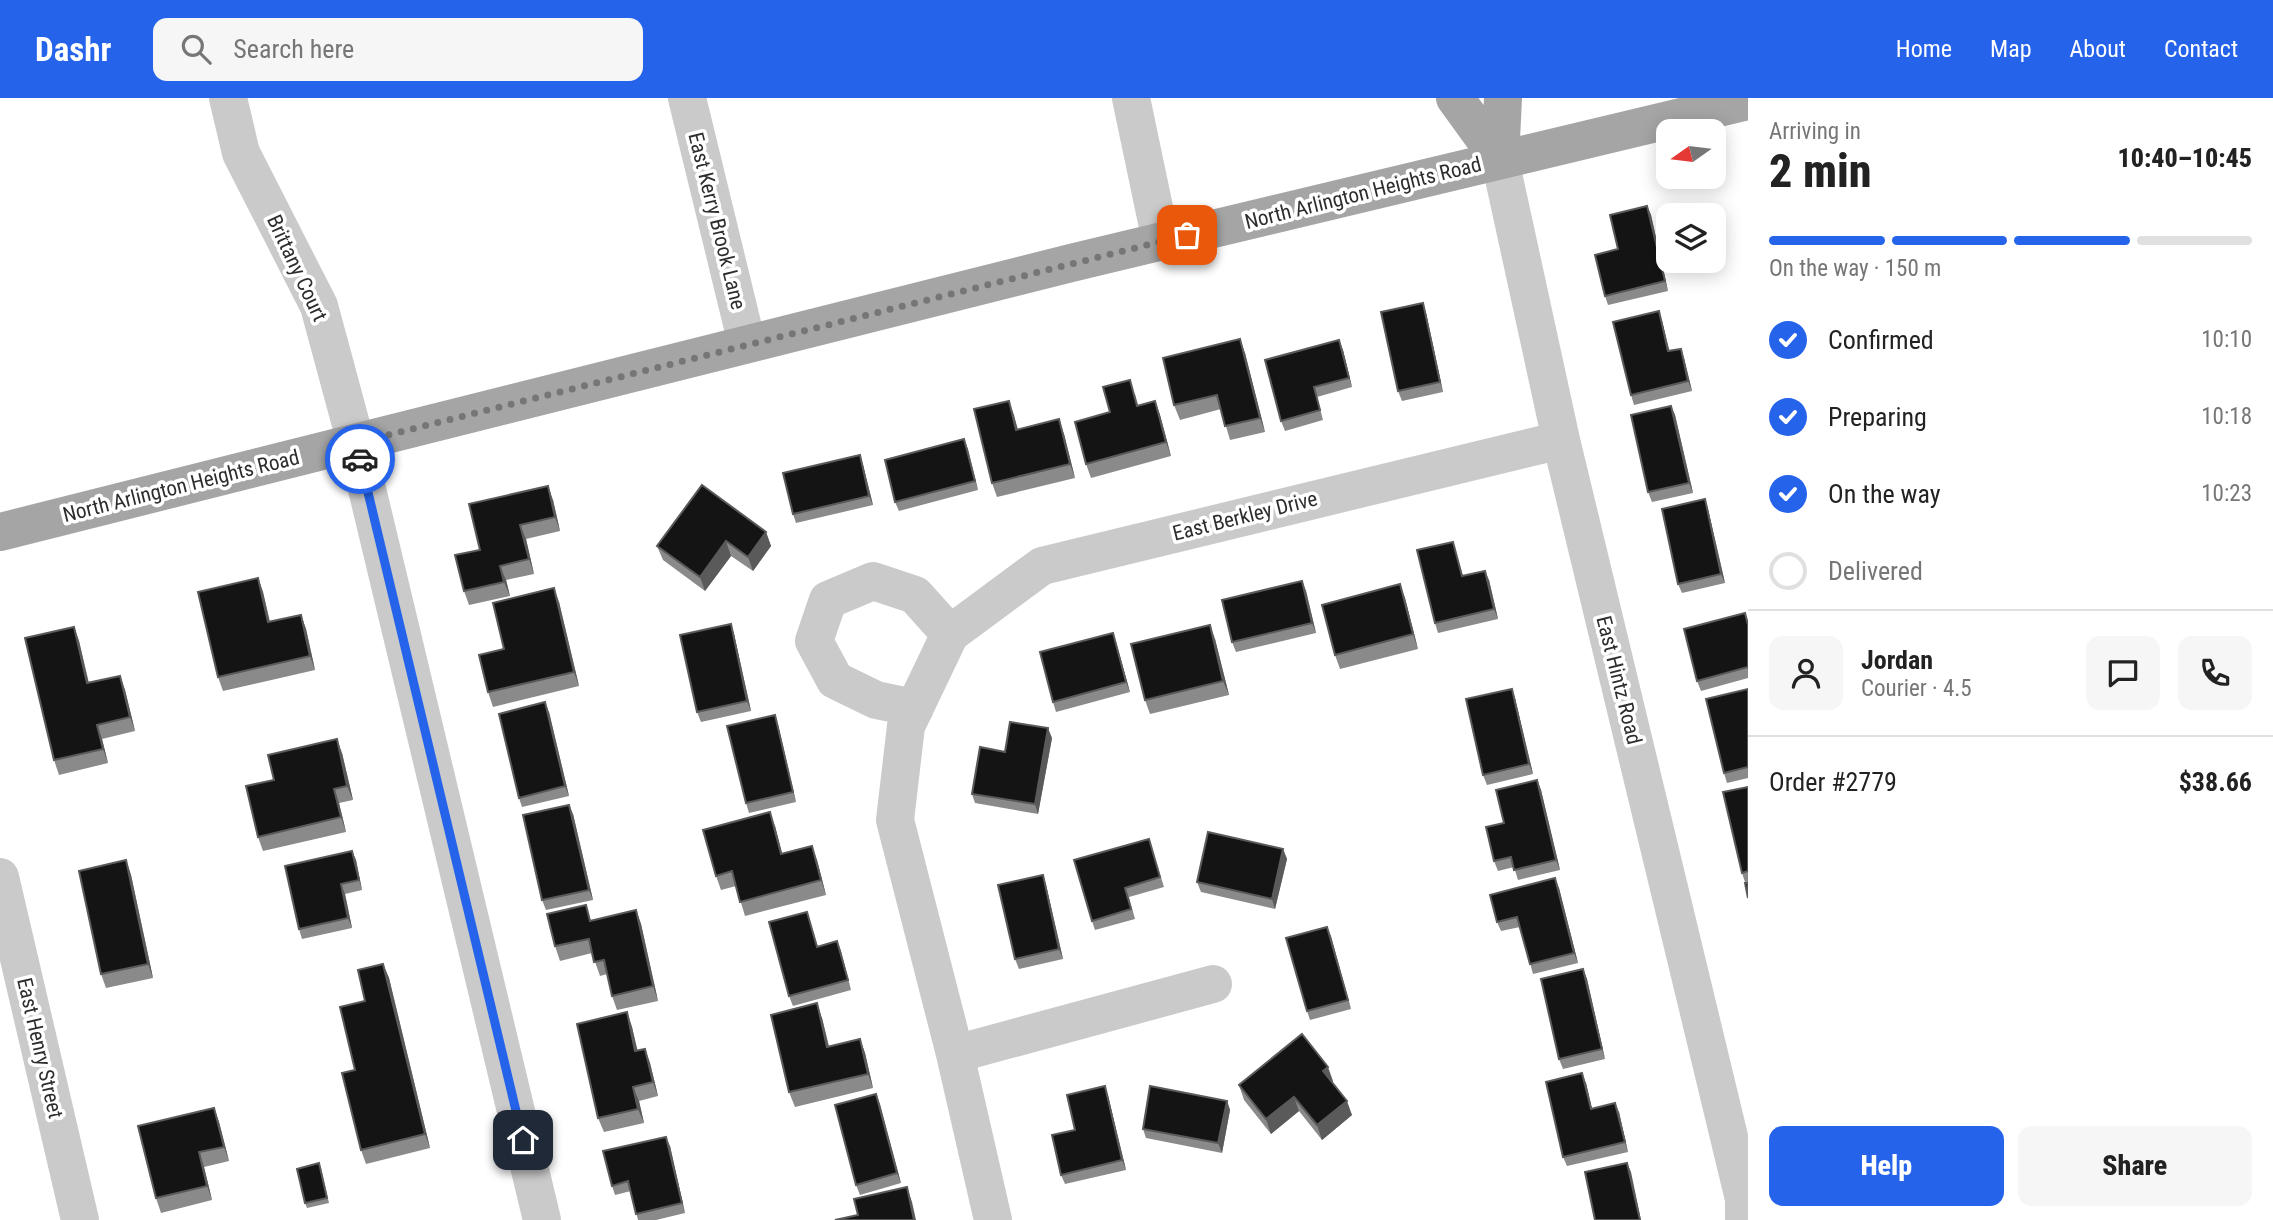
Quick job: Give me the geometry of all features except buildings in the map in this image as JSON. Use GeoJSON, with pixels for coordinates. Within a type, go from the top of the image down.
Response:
{"type":"FeatureCollection","features":[{"type":"Feature","properties":{"kind":"main road","name":"East Hintz Road"},"geometry":{"type":"LineString","coordinates":[[1455,98],[1500,159]]}},
{"type":"Feature","properties":{"kind":"main road","name":"East Hintz Road"},"geometry":{"type":"LineString","coordinates":[[1500,159],[1503,98]]}},
{"type":"Feature","properties":{"kind":"main road","name":"North Arlington Heights Road"},"geometry":{"type":"LineString","coordinates":[[0,532],[747,344],[1500,159],[1748,101]]}},
{"type":"Feature","properties":{"kind":"street","name":"Brittany Court"},"geometry":{"type":"LineString","coordinates":[[228,98],[241,153],[319,306],[356,443],[542,1220]]}},
{"type":"Feature","properties":{"kind":"street","name":"East Kerry Brook Lane"},"geometry":{"type":"LineString","coordinates":[[687,98],[747,344]]}},
{"type":"Feature","properties":{"kind":"street"},"geometry":{"type":"LineString","coordinates":[[1131,98],[1161,242]]}},
{"type":"Feature","properties":{"kind":"street","name":"East Hintz Road"},"geometry":{"type":"LineString","coordinates":[[1500,159],[1561,440],[1744,1209]]}},
{"type":"Feature","properties":{"kind":"street","name":"East Berkley Drive"},"geometry":{"type":"LineString","coordinates":[[993,1220],[955,1054],[895,820],[906,726],[950,634],[1042,566],[1561,440]]}},
{"type":"Feature","properties":{"kind":"street"},"geometry":{"type":"LineString","coordinates":[[915,708],[876,700],[835,680],[814,641],[828,600],[873,581],[915,595],[950,634]]}},
{"type":"Feature","properties":{"kind":"street","name":"East Henry Street"},"geometry":{"type":"LineString","coordinates":[[0,877],[80,1220]]}},
{"type":"Feature","properties":{"kind":"street"},"geometry":{"type":"LineString","coordinates":[[955,1054],[1213,984]]}},
{"type":"Feature","properties":{"kind":"way so far"},"geometry":{"type":"LineString","coordinates":[[360,459],[356,443],[1187,235]]}},
{"type":"Feature","properties":{"kind":"route"},"geometry":{"type":"LineString","coordinates":[[360,459],[523,1140]]}}]}
